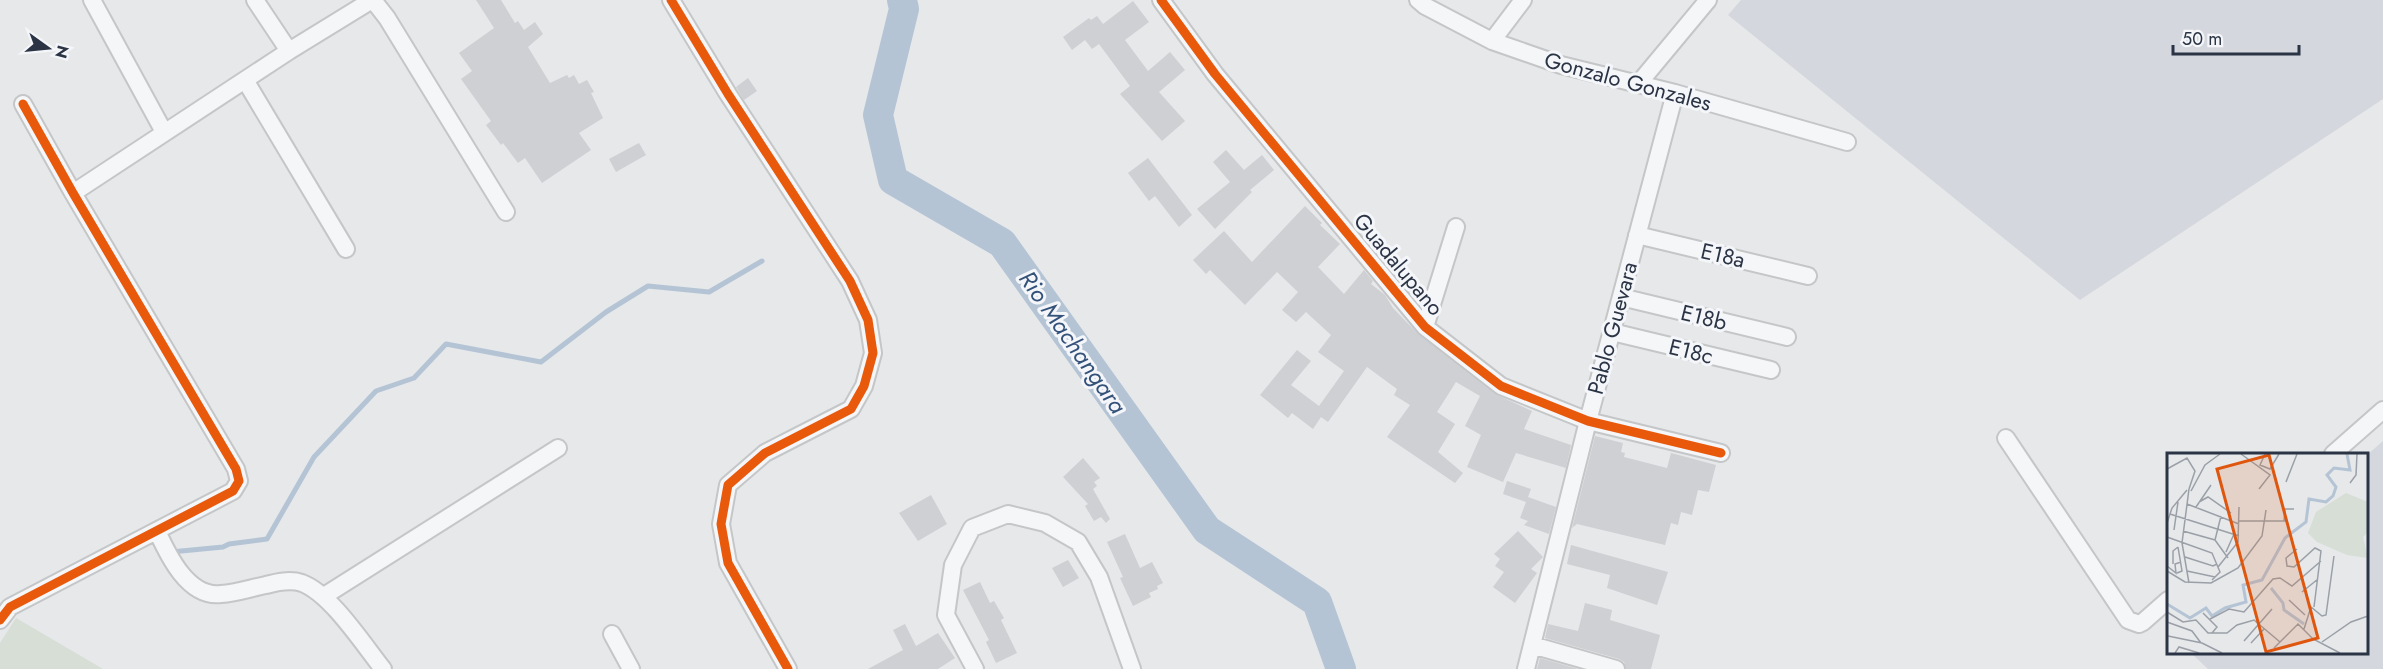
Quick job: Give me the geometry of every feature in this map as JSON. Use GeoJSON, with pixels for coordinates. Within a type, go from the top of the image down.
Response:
{"type":"FeatureCollection","features":[{"type":"Feature","properties":{"kind":"street"},"geometry":{"type":"LineString","coordinates":[[92,0],[164,132]]}},
{"type":"Feature","properties":{"kind":"street"},"geometry":{"type":"LineString","coordinates":[[255,0],[289,51]]}},
{"type":"Feature","properties":{"kind":"street"},"geometry":{"type":"LineString","coordinates":[[73,193],[289,51],[373,0],[387,18],[506,212]]}},
{"type":"Feature","properties":{"kind":"street"},"geometry":{"type":"LineString","coordinates":[[671,0],[734,104],[850,281],[868,320],[873,353],[864,386],[851,410],[765,453],[728,485],[721,524],[728,563],[788,669]]}},
{"type":"Feature","properties":{"kind":"street","name":"Guadalupano"},"geometry":{"type":"LineString","coordinates":[[1161,0],[1215,74],[1425,327],[1501,386],[1588,421],[1721,453]]}},
{"type":"Feature","properties":{"kind":"street","name":"Gonzalo Gonzales"},"geometry":{"type":"LineString","coordinates":[[1418,0],[1425,6],[1492,41],[1562,65],[1638,83],[1847,142]]}},
{"type":"Feature","properties":{"kind":"street"},"geometry":{"type":"LineString","coordinates":[[1492,41],[1523,0]]}},
{"type":"Feature","properties":{"kind":"street"},"geometry":{"type":"LineString","coordinates":[[1638,83],[1708,0]]}},
{"type":"Feature","properties":{"kind":"street"},"geometry":{"type":"LineString","coordinates":[[244,80],[346,249]]}},
{"type":"Feature","properties":{"kind":"street","name":"Pablo Guevara"},"geometry":{"type":"LineString","coordinates":[[1526,669],[1588,421],[1675,93]]}},
{"type":"Feature","properties":{"kind":"street"},"geometry":{"type":"LineString","coordinates":[[0,620],[10,607],[233,491],[239,480],[236,469],[23,104]]}},
{"type":"Feature","properties":{"kind":"street"},"geometry":{"type":"LineString","coordinates":[[1425,327],[1456,227]]}},
{"type":"Feature","properties":{"kind":"street","name":"E18a"},"geometry":{"type":"LineString","coordinates":[[1637,235],[1808,276]]}},
{"type":"Feature","properties":{"kind":"street","name":"E18b"},"geometry":{"type":"LineString","coordinates":[[1621,297],[1787,337]]}},
{"type":"Feature","properties":{"kind":"street","name":"E18c"},"geometry":{"type":"LineString","coordinates":[[1612,332],[1771,370]]}},
{"type":"Feature","properties":{"kind":"street"},"geometry":{"type":"LineString","coordinates":[[2334,453],[2383,410]]}},
{"type":"Feature","properties":{"kind":"street"},"geometry":{"type":"LineString","coordinates":[[2006,438],[2128,620],[2139,624],[2144,622],[2167,602]]}},
{"type":"Feature","properties":{"kind":"street"},"geometry":{"type":"LineString","coordinates":[[324,596],[558,448]]}},
{"type":"Feature","properties":{"kind":"street"},"geometry":{"type":"LineString","coordinates":[[975,669],[946,615],[952,565],[972,528],[1008,514],[1045,523],[1078,542],[1099,577],[1132,669]]}},
{"type":"Feature","properties":{"kind":"street"},"geometry":{"type":"LineString","coordinates":[[157,531],[167,553],[192,585],[206,592],[219,595],[284,581],[301,583],[324,596],[383,669]]}},
{"type":"Feature","properties":{"kind":"street"},"geometry":{"type":"LineString","coordinates":[[612,634],[631,669]]}},
{"type":"Feature","properties":{"kind":"street"},"geometry":{"type":"LineString","coordinates":[[1532,645],[1616,669]]}},
{"type":"Feature","properties":{"kind":"shaded area"},"geometry":{"type":"Polygon","coordinates":[[[1741,0],[2383,0],[2383,99],[2080,300],[1728,15],[1741,0]]]}},
{"type":"Feature","properties":{"kind":"shaded area"},"geometry":{"type":"Polygon","coordinates":[[[2383,441],[2383,669],[2208,669],[2192,654],[2368,654],[2368,454],[2383,441]]]}},
{"type":"Feature","properties":{"kind":"shaded area"},"geometry":{"type":"Polygon","coordinates":[[[16,618],[103,669],[0,669],[0,643],[16,618]]]}},
{"type":"Feature","properties":{"kind":"building"},"geometry":{"type":"Polygon","coordinates":[[[476,0],[501,0],[515,23],[518,21],[524,30],[535,22],[543,34],[528,47],[550,83],[567,75],[569,78],[574,75],[579,84],[587,80],[594,92],[591,93],[603,118],[579,133],[591,150],[542,183],[525,158],[518,163],[503,143],[501,145],[486,125],[491,121],[461,79],[472,71],[459,53],[494,28],[476,0]]]}},
{"type":"Feature","properties":{"kind":"building"},"geometry":{"type":"Polygon","coordinates":[[[1133,1],[1149,22],[1125,40],[1148,71],[1170,52],[1185,70],[1159,92],[1185,121],[1162,141],[1120,94],[1130,86],[1099,44],[1092,49],[1085,40],[1072,50],[1063,37],[1089,18],[1091,20],[1097,16],[1103,24],[1133,1]]]}},
{"type":"Feature","properties":{"kind":"building"},"geometry":{"type":"Polygon","coordinates":[[[748,78],[757,91],[744,100],[736,87],[748,78]]]}},
{"type":"Feature","properties":{"kind":"building"},"geometry":{"type":"Polygon","coordinates":[[[639,143],[646,155],[616,172],[609,159],[639,143]]]}},
{"type":"Feature","properties":{"kind":"building"},"geometry":{"type":"Polygon","coordinates":[[[1226,150],[1244,170],[1262,155],[1274,170],[1250,190],[1252,192],[1215,229],[1197,209],[1230,182],[1213,162],[1226,150]]]}},
{"type":"Feature","properties":{"kind":"building"},"geometry":{"type":"Polygon","coordinates":[[[1148,158],[1192,215],[1179,227],[1155,196],[1149,201],[1128,173],[1148,158]]]}},
{"type":"Feature","properties":{"kind":"building"},"geometry":{"type":"Polygon","coordinates":[[[1305,206],[1322,223],[1320,225],[1340,244],[1318,267],[1344,294],[1364,270],[1373,281],[1371,284],[1385,295],[1393,308],[1419,335],[1495,394],[1532,411],[1524,429],[1571,445],[1566,468],[1516,453],[1503,482],[1467,467],[1481,435],[1465,426],[1480,396],[1456,382],[1437,412],[1455,424],[1438,452],[1463,473],[1455,483],[1387,437],[1410,405],[1394,395],[1397,389],[1367,367],[1328,422],[1321,417],[1313,429],[1292,413],[1288,418],[1260,395],[1297,350],[1311,361],[1291,385],[1319,406],[1344,371],[1318,352],[1331,335],[1306,312],[1296,322],[1282,310],[1298,292],[1277,272],[1245,305],[1210,270],[1206,274],[1193,260],[1224,231],[1252,262],[1305,206]]]}},
{"type":"Feature","properties":{"kind":"building"},"geometry":{"type":"Polygon","coordinates":[[[1595,436],[1623,443],[1621,452],[1625,453],[1624,457],[1667,468],[1671,453],[1716,465],[1709,492],[1698,490],[1692,515],[1681,512],[1678,525],[1671,523],[1665,545],[1577,524],[1572,528],[1595,436]]]}},
{"type":"Feature","properties":{"kind":"building"},"geometry":{"type":"Polygon","coordinates":[[[1083,458],[1100,478],[1094,482],[1097,486],[1093,489],[1110,519],[1106,523],[1101,517],[1094,521],[1085,506],[1088,504],[1063,477],[1083,458]]]}},
{"type":"Feature","properties":{"kind":"building"},"geometry":{"type":"Polygon","coordinates":[[[1507,481],[1531,489],[1528,497],[1556,507],[1549,534],[1524,525],[1528,521],[1520,518],[1526,502],[1503,494],[1507,481]]]}},
{"type":"Feature","properties":{"kind":"building"},"geometry":{"type":"Polygon","coordinates":[[[931,495],[947,524],[918,541],[899,513],[931,495]]]}},
{"type":"Feature","properties":{"kind":"building"},"geometry":{"type":"Polygon","coordinates":[[[1518,531],[1543,557],[1531,569],[1537,573],[1515,603],[1493,587],[1504,572],[1495,566],[1500,559],[1494,554],[1518,531]]]}},
{"type":"Feature","properties":{"kind":"building"},"geometry":{"type":"Polygon","coordinates":[[[1125,534],[1140,568],[1152,562],[1163,583],[1157,586],[1158,589],[1149,593],[1151,597],[1133,606],[1107,542],[1125,534]]]}},
{"type":"Feature","properties":{"kind":"building"},"geometry":{"type":"Polygon","coordinates":[[[1571,545],[1668,572],[1657,605],[1607,588],[1610,575],[1567,564],[1571,545]]]}},
{"type":"Feature","properties":{"kind":"building"},"geometry":{"type":"Polygon","coordinates":[[[1068,560],[1079,578],[1063,587],[1052,568],[1068,560]]]}},
{"type":"Feature","properties":{"kind":"building"},"geometry":{"type":"Polygon","coordinates":[[[980,582],[990,603],[994,601],[1004,618],[1001,620],[1017,653],[996,663],[986,642],[989,640],[963,590],[980,582]]]}},
{"type":"Feature","properties":{"kind":"building"},"geometry":{"type":"Polygon","coordinates":[[[1585,603],[1612,610],[1610,620],[1660,635],[1651,669],[1626,669],[1624,662],[1619,659],[1545,638],[1548,624],[1578,631],[1585,603]]]}},
{"type":"Feature","properties":{"kind":"building"},"geometry":{"type":"Polygon","coordinates":[[[905,624],[916,646],[938,633],[955,658],[938,669],[868,669],[903,650],[893,630],[905,624]]]}},
{"type":"Feature","properties":{"kind":"building"},"geometry":{"type":"Polygon","coordinates":[[[1540,658],[1578,669],[1537,669],[1540,658]]]}},
{"type":"Feature","properties":{"kind":"waterway","name":"Rio Machangara"},"geometry":{"type":"LineString","coordinates":[[902,0],[904,9],[878,115],[893,180],[1002,243],[1207,530],[1317,602],[1341,669]]}},
{"type":"Feature","properties":{"kind":"waterway"},"geometry":{"type":"LineString","coordinates":[[171,552],[223,547],[229,544],[267,539],[314,457],[376,391],[414,378],[446,344],[541,362],[606,312],[648,286],[709,292],[762,261]]}},
{"type":"Feature","properties":{"kind":"cycle path"},"geometry":{"type":"LineString","coordinates":[[671,0],[728,94],[850,281],[868,320],[873,353],[864,386],[851,409],[765,453],[728,485],[721,524],[728,563],[788,669]]}},
{"type":"Feature","properties":{"kind":"cycle path"},"geometry":{"type":"LineString","coordinates":[[1161,0],[1215,74],[1425,327],[1501,386],[1588,421],[1721,453]]}},
{"type":"Feature","properties":{"kind":"cycle path"},"geometry":{"type":"LineString","coordinates":[[0,620],[10,607],[233,491],[239,481],[236,469],[23,104]]}}]}
